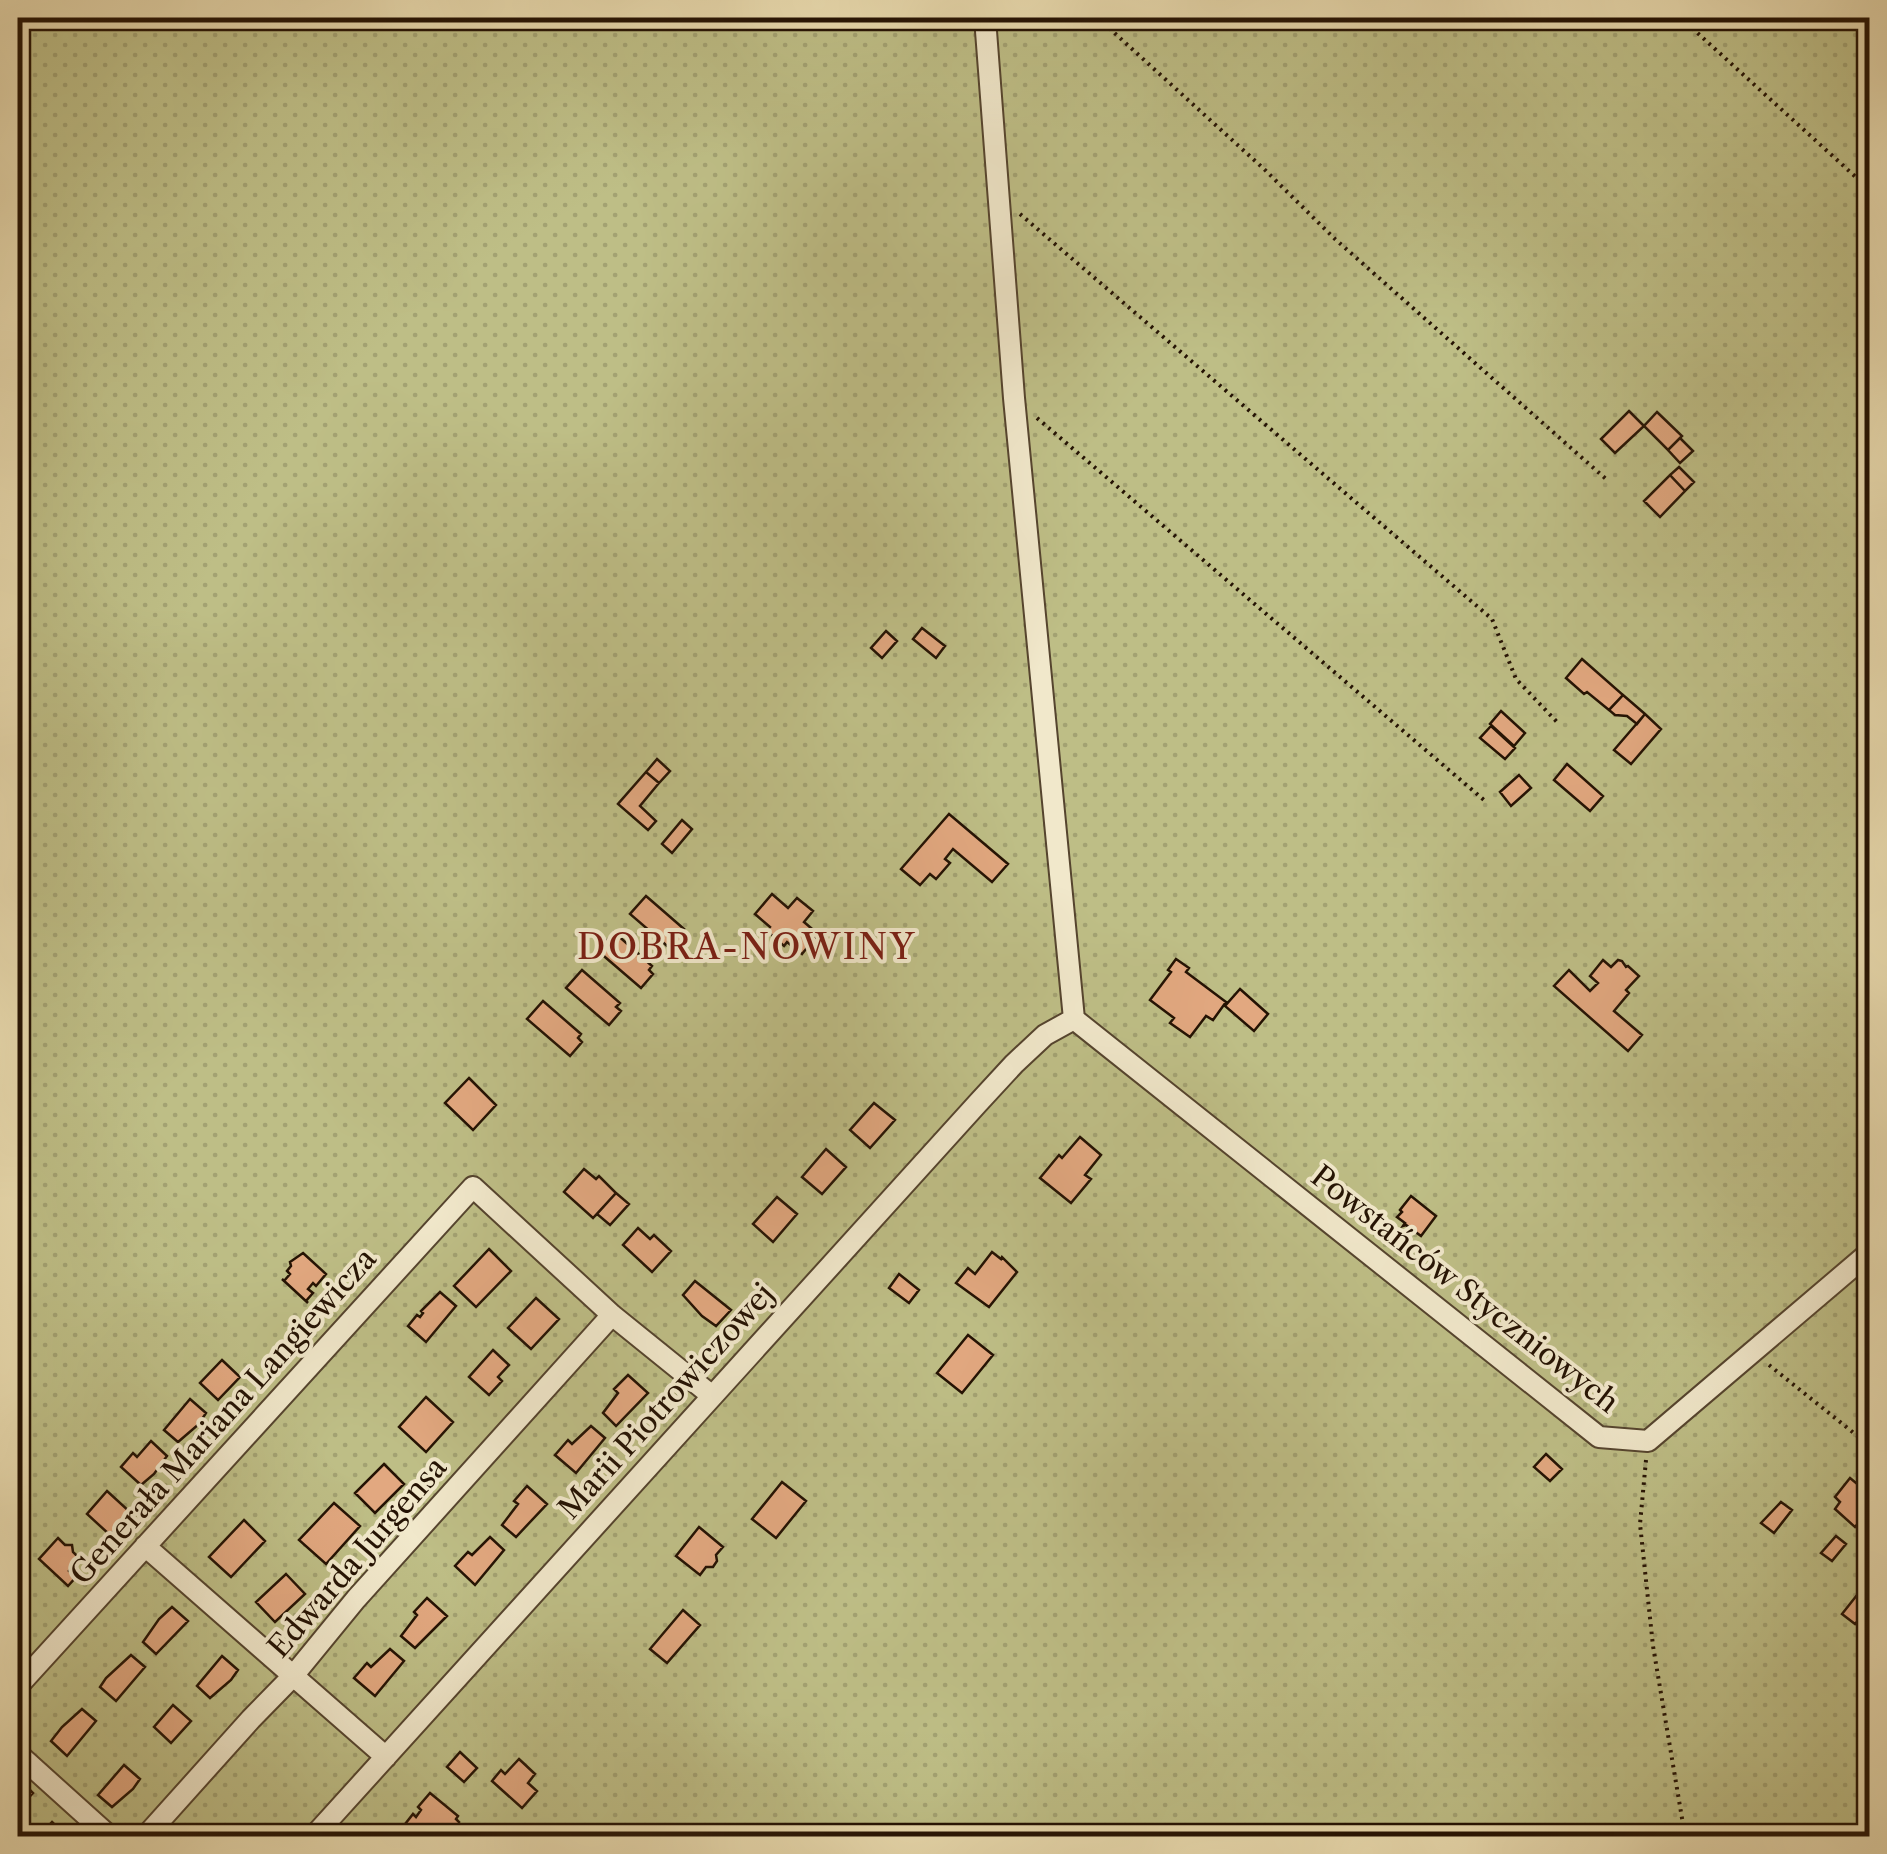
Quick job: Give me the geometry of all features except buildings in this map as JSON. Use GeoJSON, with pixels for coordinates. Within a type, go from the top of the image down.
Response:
{"type":"FeatureCollection","features":[{"type":"Feature","properties":{"kind":"street"},"geometry":{"type":"LineString","coordinates":[[985,18],[1014,398],[1074,1019]]}},
{"type":"Feature","properties":{"kind":"street","name":"Marii Piotrowiczowej"},"geometry":{"type":"LineString","coordinates":[[314,1836],[1014,1064],[1045,1035],[1074,1019]]}},
{"type":"Feature","properties":{"kind":"street","name":"Powstańców Styczniowych"},"geometry":{"type":"LineString","coordinates":[[1074,1019],[1599,1437],[1648,1440]]}},
{"type":"Feature","properties":{"kind":"street","name":"Generała Mariana Langiewicza"},"geometry":{"type":"LineString","coordinates":[[18,1686],[473,1187],[612,1315]]}},
{"type":"Feature","properties":{"kind":"street"},"geometry":{"type":"LineString","coordinates":[[1648,1440],[1870,1252]]}},
{"type":"Feature","properties":{"kind":"street"},"geometry":{"type":"LineString","coordinates":[[612,1315],[712,1395]]}},
{"type":"Feature","properties":{"kind":"street","name":"Edwarda Jurgensa"},"geometry":{"type":"LineString","coordinates":[[146,1836],[612,1315]]}},
{"type":"Feature","properties":{"kind":"street"},"geometry":{"type":"LineString","coordinates":[[146,1546],[386,1757]]}},
{"type":"Feature","properties":{"kind":"street"},"geometry":{"type":"LineString","coordinates":[[18,1754],[109,1836]]}},
{"type":"Feature","properties":{"kind":"path"},"geometry":{"type":"LineString","coordinates":[[1098,18],[1264,169],[1334,240],[1606,479]]}},
{"type":"Feature","properties":{"kind":"path"},"geometry":{"type":"LineString","coordinates":[[1681,18],[1870,190]]}},
{"type":"Feature","properties":{"kind":"path"},"geometry":{"type":"LineString","coordinates":[[997,194],[1492,619],[1516,679],[1557,722]]}},
{"type":"Feature","properties":{"kind":"path"},"geometry":{"type":"LineString","coordinates":[[1014,398],[1484,800]]}},
{"type":"Feature","properties":{"kind":"path"},"geometry":{"type":"LineString","coordinates":[[1754,1353],[1870,1446]]}},
{"type":"Feature","properties":{"kind":"path"},"geometry":{"type":"LineString","coordinates":[[1648,1440],[1640,1524],[1652,1646],[1686,1836]]}},
{"type":"Feature","properties":{"kind":"green space"},"geometry":{"type":"Polygon","coordinates":[[[18,18],[1869,18],[1869,1836],[18,1836],[18,18]]]}},
{"type":"Feature","properties":{"kind":"district","name":"DOBRA-NOWINY"},"geometry":{"type":"Point","coordinates":[747,946]}}]}
